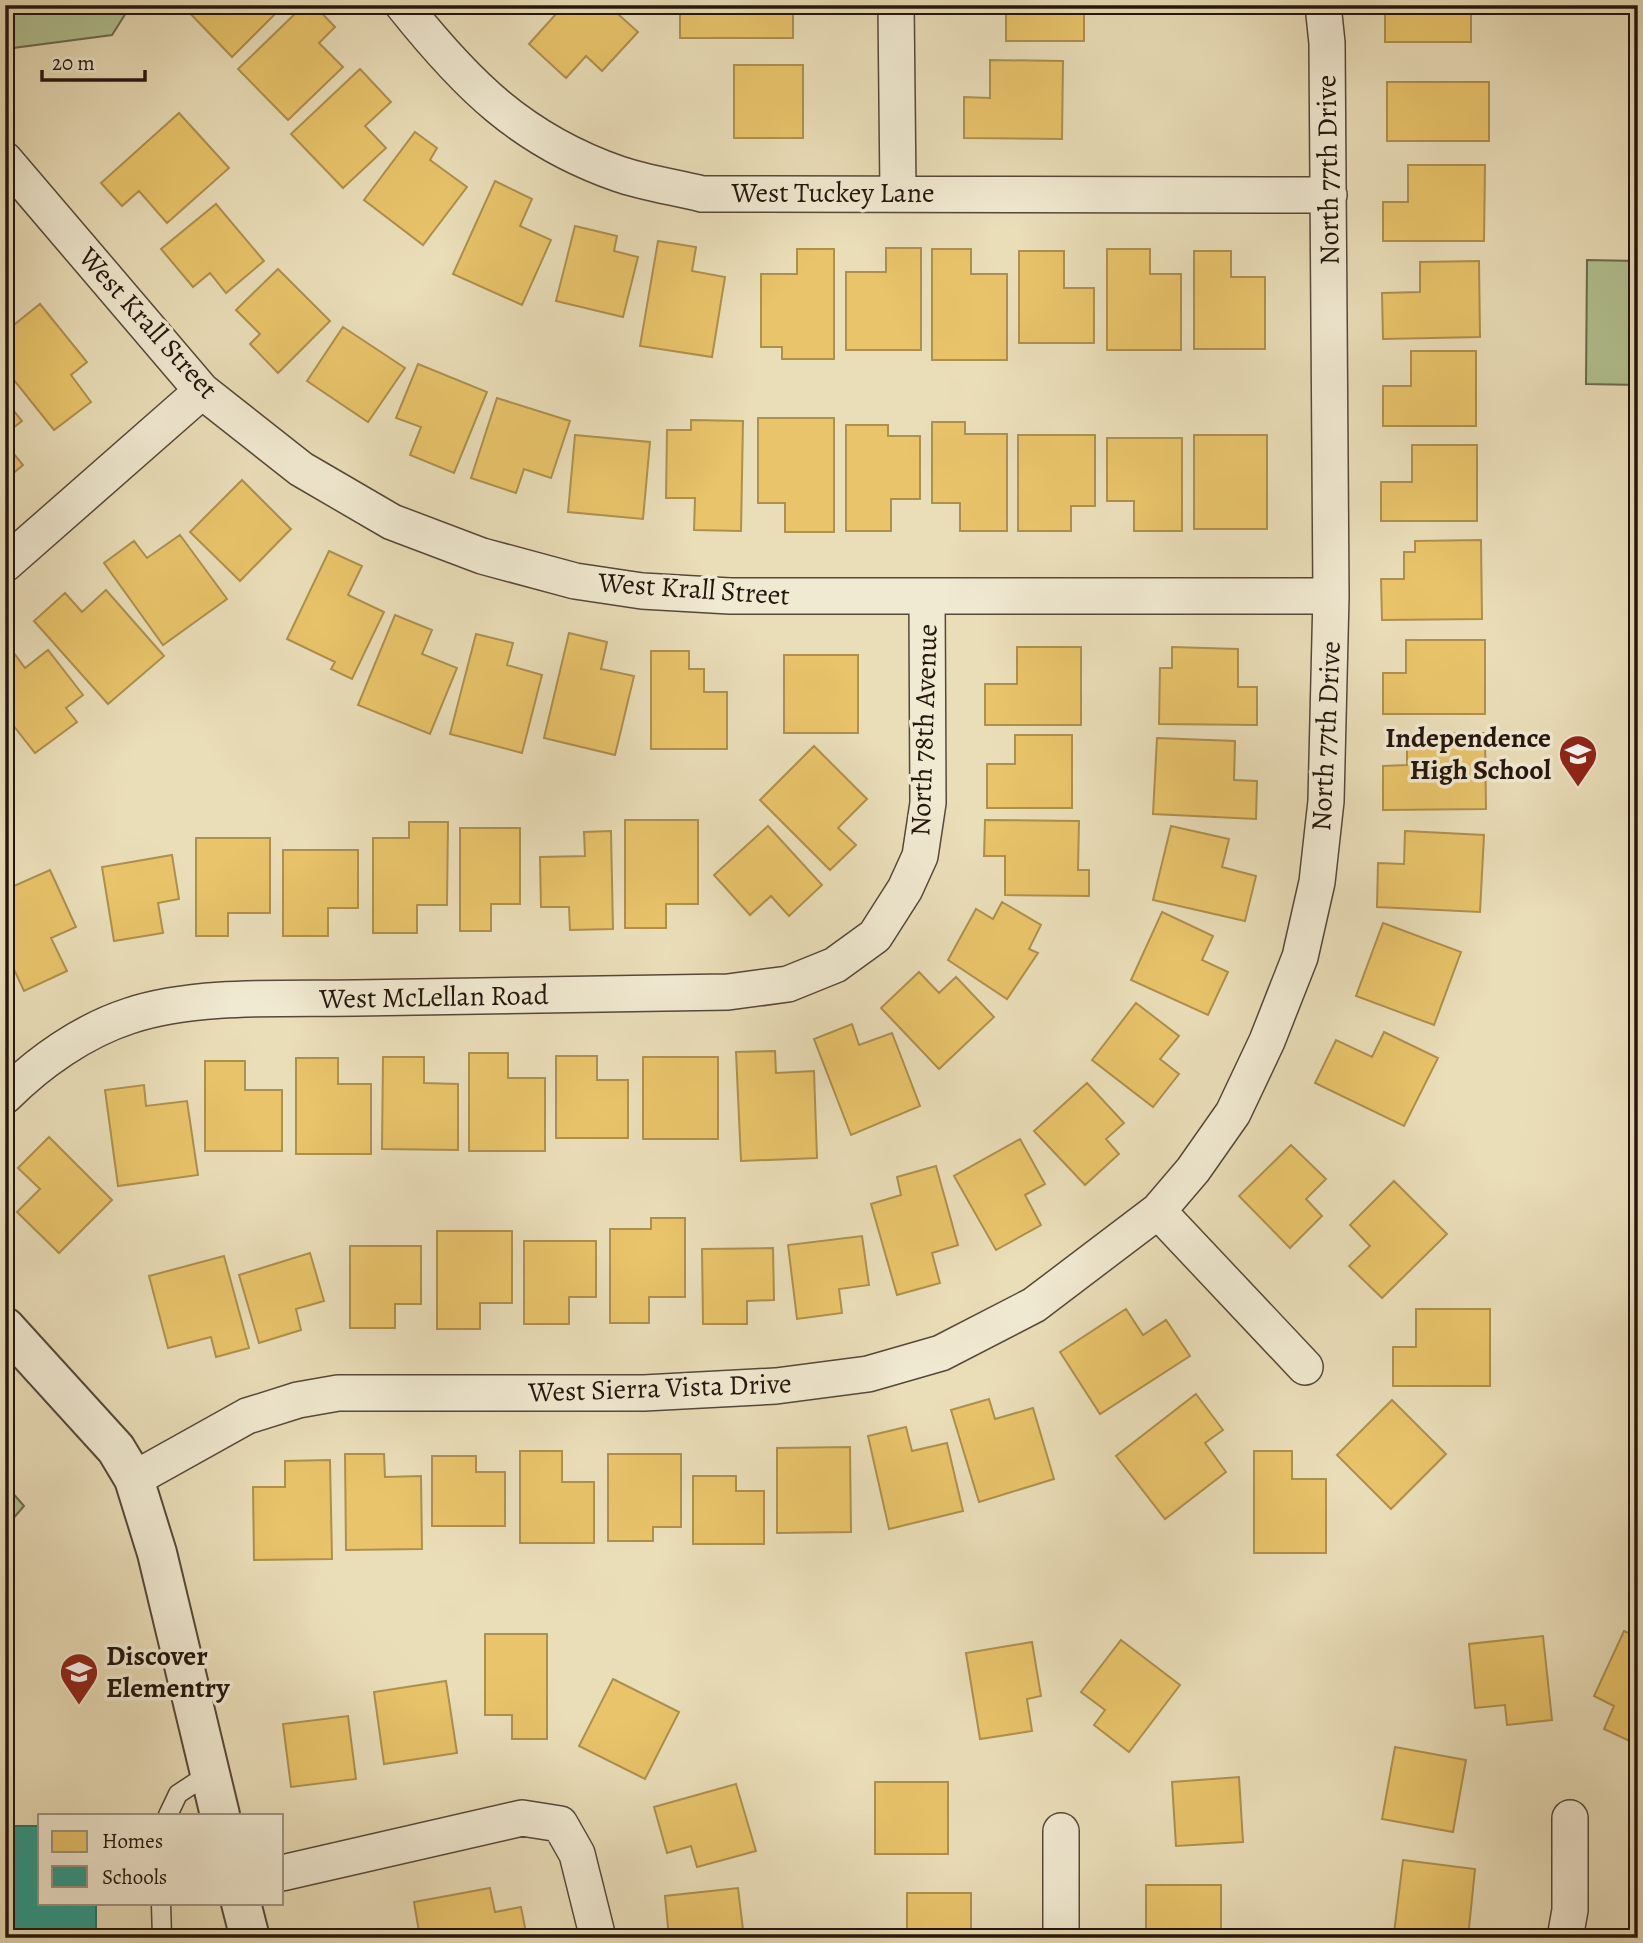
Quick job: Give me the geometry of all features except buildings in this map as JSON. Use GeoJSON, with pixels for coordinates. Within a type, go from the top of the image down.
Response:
{"type":"FeatureCollection","features":[{"type":"Feature","properties":{"kind":"street","name":"West Tuckey Lane"},"geometry":{"type":"LineString","coordinates":[[403,5],[443,55],[502,113],[561,150],[620,174],[702,194],[898,192],[1329,195]]}},
{"type":"Feature","properties":{"kind":"street"},"geometry":{"type":"LineString","coordinates":[[896,5],[898,192]]}},
{"type":"Feature","properties":{"kind":"street","name":"North 77th Drive"},"geometry":{"type":"LineString","coordinates":[[1157,1211],[1193,1170],[1233,1113],[1268,1041],[1300,957],[1317,882],[1326,801],[1331,596],[1327,43],[1323,5]]}},
{"type":"Feature","properties":{"kind":"street","name":"West Krall Street"},"geometry":{"type":"LineString","coordinates":[[5,160],[202,391],[313,476],[391,523],[482,556],[575,581],[642,591],[730,596],[1331,596]]}},
{"type":"Feature","properties":{"kind":"street"},"geometry":{"type":"LineString","coordinates":[[5,564],[202,391]]}},
{"type":"Feature","properties":{"kind":"street","name":"North 78th Avenue"},"geometry":{"type":"LineString","coordinates":[[875,936],[905,889],[915,867],[926,816],[928,597]]}},
{"type":"Feature","properties":{"kind":"street","name":"West McLellan Road"},"geometry":{"type":"LineString","coordinates":[[5,1096],[77,1039],[129,1016],[174,1006],[256,999],[728,992],[788,984],[835,965],[875,936]]}},
{"type":"Feature","properties":{"kind":"street"},"geometry":{"type":"LineString","coordinates":[[1157,1211],[1305,1367]]}},
{"type":"Feature","properties":{"kind":"street","name":"West Sierra Vista Drive"},"geometry":{"type":"LineString","coordinates":[[134,1479],[247,1416],[298,1400],[338,1393],[644,1393],[776,1386],[868,1374],[942,1353],[1034,1305],[1157,1211]]}},
{"type":"Feature","properties":{"kind":"street"},"geometry":{"type":"LineString","coordinates":[[5,1326],[116,1449],[134,1479],[157,1553],[220,1814]]}},
{"type":"Feature","properties":{"kind":"street"},"geometry":{"type":"LineString","coordinates":[[284,1872],[522,1818],[560,1824],[577,1854],[598,1938]]}},
{"type":"Feature","properties":{"kind":"street"},"geometry":{"type":"LineString","coordinates":[[1565,1938],[1570,1910],[1570,1818]]}},
{"type":"Feature","properties":{"kind":"street"},"geometry":{"type":"LineString","coordinates":[[1060,1831],[1061,1938]]}},
{"type":"Feature","properties":{"kind":"street"},"geometry":{"type":"LineString","coordinates":[[241,1904],[250,1938]]}},
{"type":"Feature","properties":{"kind":"lane"},"geometry":{"type":"LineString","coordinates":[[168,1814],[178,1794],[210,1773]]}},
{"type":"Feature","properties":{"kind":"lane"},"geometry":{"type":"LineString","coordinates":[[161,1904],[162,1938]]}},
{"type":"Feature","properties":{"kind":"green space"},"geometry":{"type":"Polygon","coordinates":[[[5,5],[131,5],[112,35],[5,49],[5,5]]]}},
{"type":"Feature","properties":{"kind":"green space"},"geometry":{"type":"Polygon","coordinates":[[[1587,260],[1638,261],[1638,385],[1586,384],[1587,260]]]}},
{"type":"Feature","properties":{"kind":"green space"},"geometry":{"type":"Polygon","coordinates":[[[5,1484],[24,1506],[5,1528],[5,1484]]]}},
{"type":"Feature","properties":{"kind":"place","name":"Independence High School"},"geometry":{"type":"Point","coordinates":[1578,788]}},
{"type":"Feature","properties":{"kind":"place","name":"Discover Elementry"},"geometry":{"type":"Point","coordinates":[79,1706]}}]}
